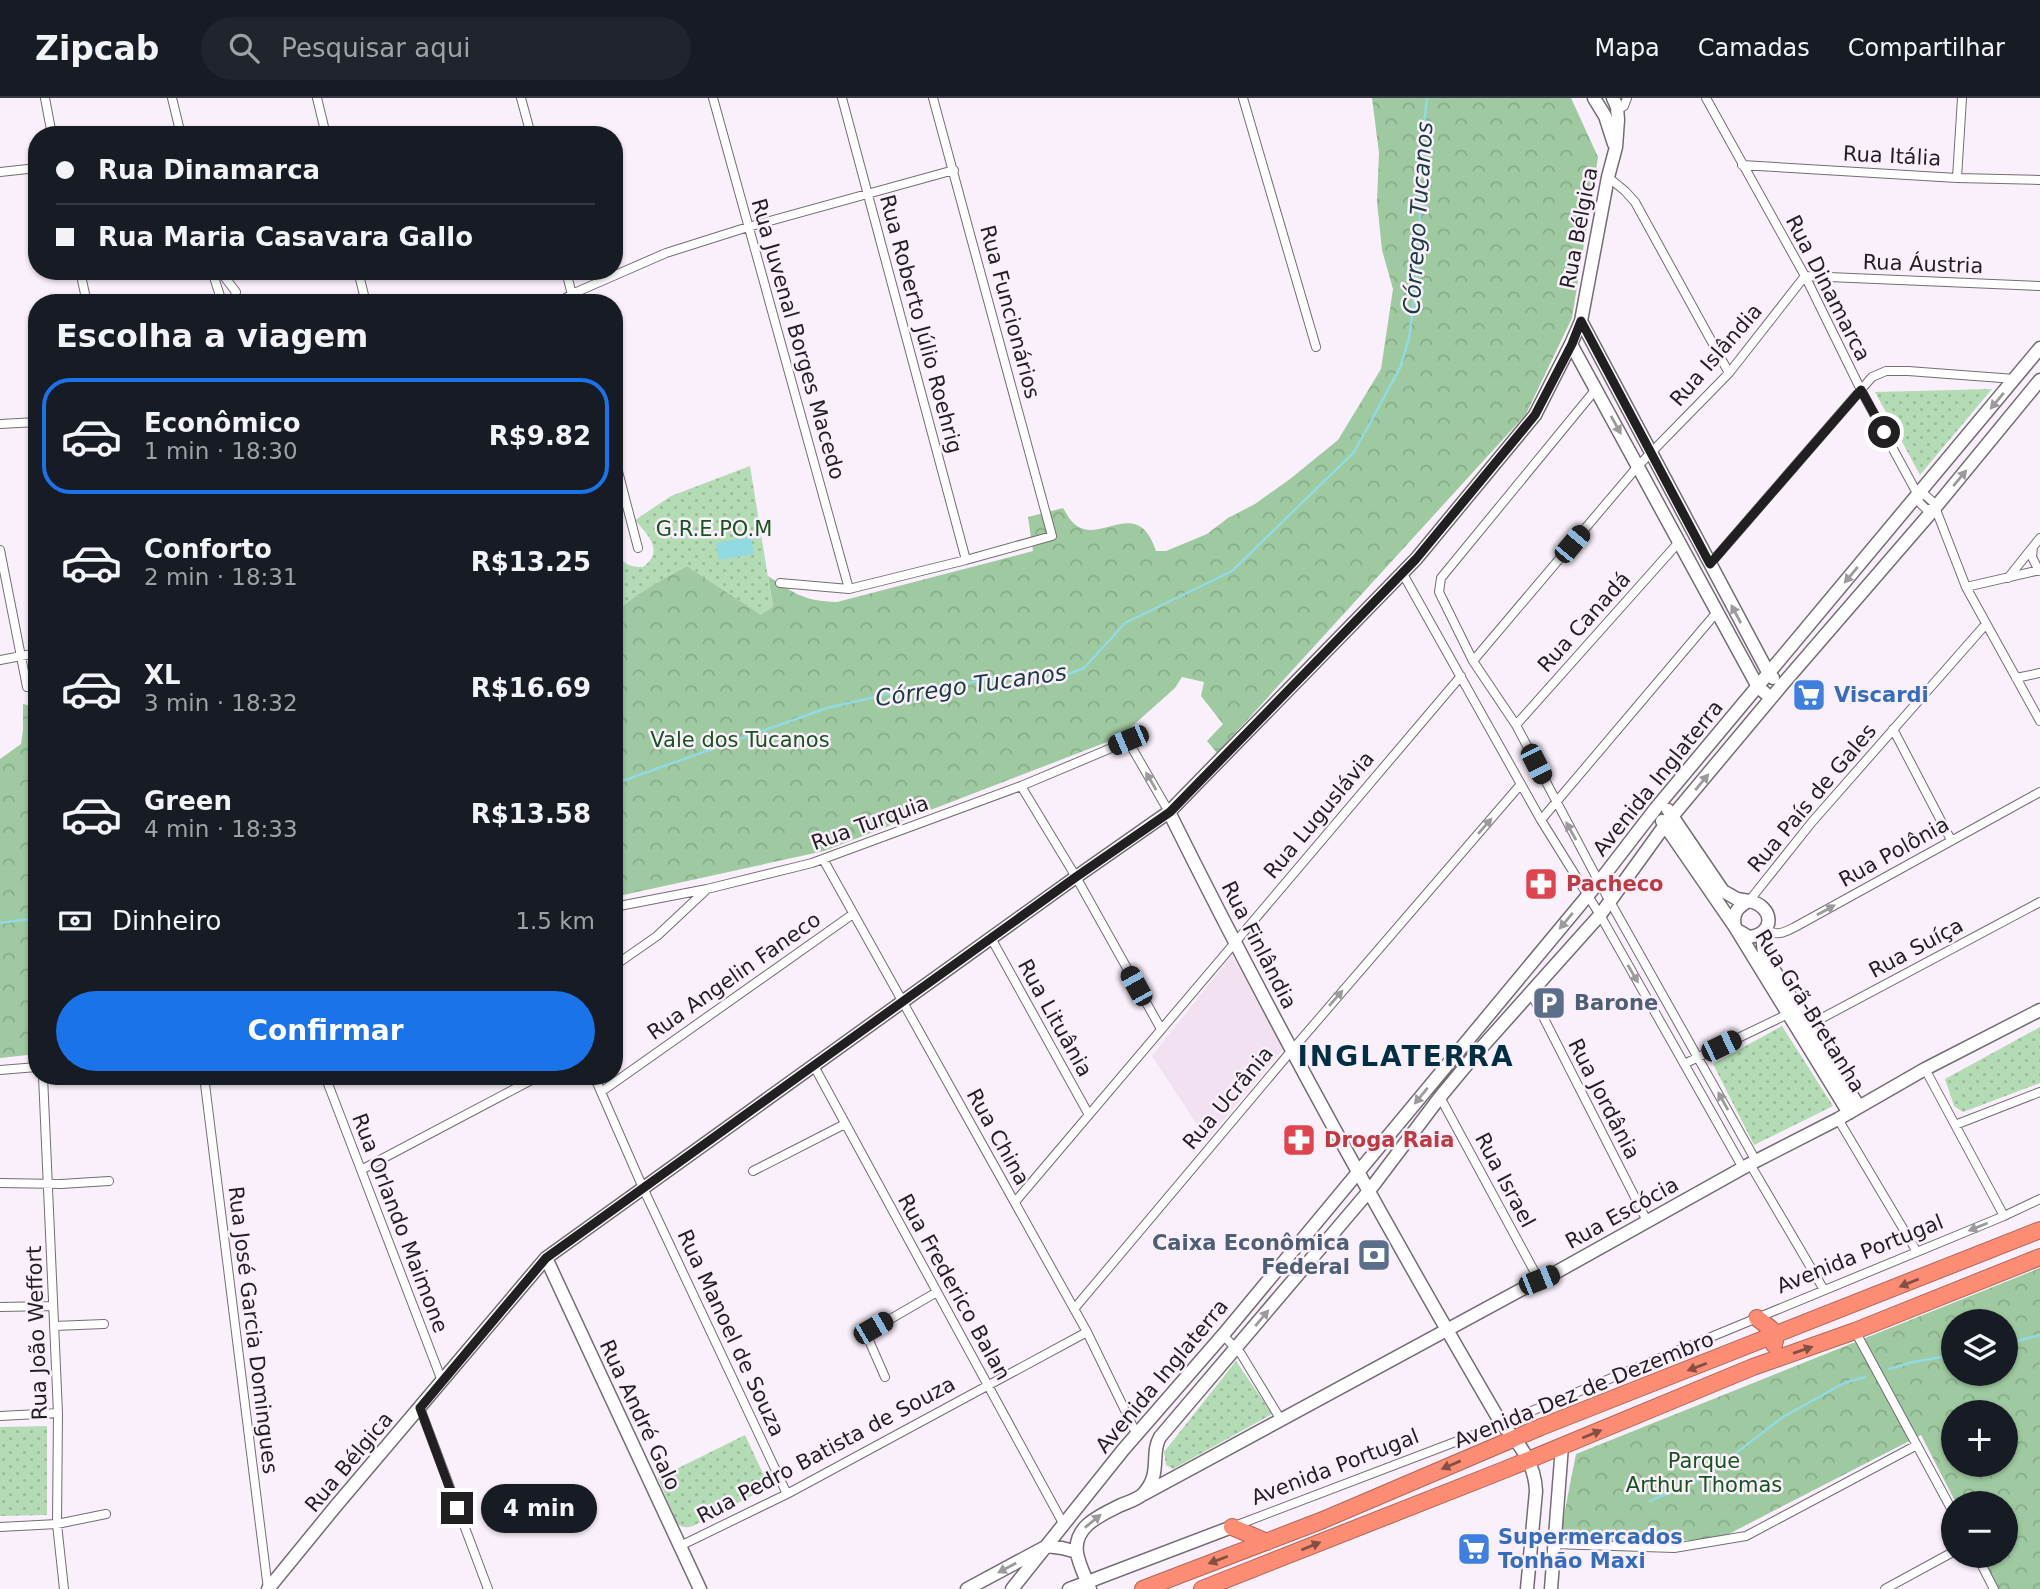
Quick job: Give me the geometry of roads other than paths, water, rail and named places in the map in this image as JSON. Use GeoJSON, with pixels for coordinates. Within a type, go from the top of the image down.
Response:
{"type":"FeatureCollection","features":[{"type":"Feature","properties":{"kind":"highway","name":"Avenida Dez de Dezembro"},"geometry":{"type":"LineString","coordinates":[[1143,1589],[1323,1520],[1514,1438],[2040,1230]]}},
{"type":"Feature","properties":{"kind":"highway","name":"Avenida Dez de Dezembro"},"geometry":{"type":"LineString","coordinates":[[1202,1589],[1754,1367],[1855,1331],[2040,1257]]}},
{"type":"Feature","properties":{"kind":"highway"},"geometry":{"type":"LineString","coordinates":[[1855,1331],[1849,1318],[1851,1313],[1881,1294]]}},
{"type":"Feature","properties":{"kind":"highway"},"geometry":{"type":"LineString","coordinates":[[1754,1367],[1773,1348],[1776,1336],[1757,1318]]}},
{"type":"Feature","properties":{"kind":"highway"},"geometry":{"type":"LineString","coordinates":[[1232,1527],[1267,1542]]}},
{"type":"Feature","properties":{"kind":"street"},"geometry":{"type":"LineString","coordinates":[[45,98],[50,126]]}},
{"type":"Feature","properties":{"kind":"street"},"geometry":{"type":"LineString","coordinates":[[172,98],[179,126]]}},
{"type":"Feature","properties":{"kind":"street"},"geometry":{"type":"LineString","coordinates":[[317,98],[324,126]]}},
{"type":"Feature","properties":{"kind":"street"},"geometry":{"type":"LineString","coordinates":[[522,98],[529,126]]}},
{"type":"Feature","properties":{"kind":"street","name":"Rua Juvenal Borges Macedo"},"geometry":{"type":"LineString","coordinates":[[713,98],[849,589]]}},
{"type":"Feature","properties":{"kind":"street","name":"Rua Roberto Júlio Roehrig"},"geometry":{"type":"LineString","coordinates":[[842,98],[966,560]]}},
{"type":"Feature","properties":{"kind":"street","name":"Rua Funcionários"},"geometry":{"type":"LineString","coordinates":[[933,98],[1052,536],[966,560]]}},
{"type":"Feature","properties":{"kind":"street"},"geometry":{"type":"LineString","coordinates":[[1243,98],[1316,347]]}},
{"type":"Feature","properties":{"kind":"street","name":"Rua Bélgica"},"geometry":{"type":"LineString","coordinates":[[1594,98],[1605,116],[1616,147]]}},
{"type":"Feature","properties":{"kind":"street"},"geometry":{"type":"LineString","coordinates":[[1615,104],[1624,106],[1627,98]]}},
{"type":"Feature","properties":{"kind":"street","name":"Rua Dinamarca"},"geometry":{"type":"LineString","coordinates":[[1706,98],[1805,276],[1861,390],[1918,495],[1925,495],[1933,502],[1966,587],[2040,721]]}},
{"type":"Feature","properties":{"kind":"street"},"geometry":{"type":"LineString","coordinates":[[1957,178],[1962,98]]}},
{"type":"Feature","properties":{"kind":"street","name":"Rua Bélgica"},"geometry":{"type":"LineString","coordinates":[[268,1589],[546,1258],[1170,812],[1403,574],[1535,415],[1572,344],[1581,321],[1616,147],[1615,104]]}},
{"type":"Feature","properties":{"kind":"street","name":"Rua Itália"},"geometry":{"type":"LineString","coordinates":[[1742,165],[1957,178],[2040,180]]}},
{"type":"Feature","properties":{"kind":"street"},"geometry":{"type":"LineString","coordinates":[[0,172],[28,170]]}},
{"type":"Feature","properties":{"kind":"street"},"geometry":{"type":"LineString","coordinates":[[623,274],[666,253],[748,226],[954,170]]}},
{"type":"Feature","properties":{"kind":"street"},"geometry":{"type":"LineString","coordinates":[[1608,177],[1635,202],[1729,373]]}},
{"type":"Feature","properties":{"kind":"street","name":"Rua Áustria"},"geometry":{"type":"LineString","coordinates":[[1805,276],[2040,286]]}},
{"type":"Feature","properties":{"kind":"street","name":"Rua Islândia"},"geometry":{"type":"LineString","coordinates":[[1473,662],[1638,466],[1729,373],[1805,276]]}},
{"type":"Feature","properties":{"kind":"street"},"geometry":{"type":"LineString","coordinates":[[214,280],[219,294]]}},
{"type":"Feature","properties":{"kind":"street"},"geometry":{"type":"LineString","coordinates":[[214,283],[219,280]]}},
{"type":"Feature","properties":{"kind":"street"},"geometry":{"type":"LineString","coordinates":[[581,294],[610,280]]}},
{"type":"Feature","properties":{"kind":"street"},"geometry":{"type":"LineString","coordinates":[[1581,321],[1769,674],[1782,685]]}},
{"type":"Feature","properties":{"kind":"street"},"geometry":{"type":"LineString","coordinates":[[1572,344],[1758,687],[1771,698]]}},
{"type":"Feature","properties":{"kind":"street","name":"Avenida Inglaterra"},"geometry":{"type":"LineString","coordinates":[[1012,1589],[1137,1434],[1223,1335],[2040,348]]}},
{"type":"Feature","properties":{"kind":"street"},"geometry":{"type":"LineString","coordinates":[[1710,564],[1872,377],[1886,371],[1908,371],[2015,379]]}},
{"type":"Feature","properties":{"kind":"street","name":"Avenida Inglaterra"},"geometry":{"type":"LineString","coordinates":[[1143,1495],[1156,1470],[1157,1441],[1369,1191],[1474,1056],[1600,915],[1669,821],[2040,380]]}},
{"type":"Feature","properties":{"kind":"street"},"geometry":{"type":"LineString","coordinates":[[1596,389],[1441,578],[1439,593],[1473,662],[1516,725],[1599,882],[1698,1057],[1750,1164]]}},
{"type":"Feature","properties":{"kind":"street"},"geometry":{"type":"LineString","coordinates":[[0,424],[28,422]]}},
{"type":"Feature","properties":{"kind":"street"},"geometry":{"type":"LineString","coordinates":[[623,490],[638,548]]}},
{"type":"Feature","properties":{"kind":"street"},"geometry":{"type":"LineString","coordinates":[[2008,578],[2040,538]]}},
{"type":"Feature","properties":{"kind":"street","name":"Rua Canadá"},"geometry":{"type":"LineString","coordinates":[[1516,725],[1679,542]]}},
{"type":"Feature","properties":{"kind":"street"},"geometry":{"type":"LineString","coordinates":[[1966,587],[2040,571],[2032,557],[2033,547]]}},
{"type":"Feature","properties":{"kind":"street"},"geometry":{"type":"LineString","coordinates":[[0,551],[27,688]]}},
{"type":"Feature","properties":{"kind":"street"},"geometry":{"type":"LineString","coordinates":[[779,583],[849,589],[966,560]]}},
{"type":"Feature","properties":{"kind":"street"},"geometry":{"type":"LineString","coordinates":[[1403,574],[1541,820],[1600,915],[1684,1064],[1750,1164],[1824,1290]]}},
{"type":"Feature","properties":{"kind":"street"},"geometry":{"type":"LineString","coordinates":[[1541,820],[1717,612]]}},
{"type":"Feature","properties":{"kind":"street","name":"Rua País de Gales"},"geometry":{"type":"LineString","coordinates":[[1749,901],[1812,822],[1986,624]]}},
{"type":"Feature","properties":{"kind":"street"},"geometry":{"type":"LineString","coordinates":[[0,660],[28,655]]}},
{"type":"Feature","properties":{"kind":"street"},"geometry":{"type":"LineString","coordinates":[[2016,678],[2040,673]]}},
{"type":"Feature","properties":{"kind":"street","name":"Rua Luguslávia"},"geometry":{"type":"LineString","coordinates":[[1015,1202],[1461,676]]}},
{"type":"Feature","properties":{"kind":"street"},"geometry":{"type":"LineString","coordinates":[[1893,729],[1951,840]]}},
{"type":"Feature","properties":{"kind":"street","name":"Rua Finlândia"},"geometry":{"type":"LineString","coordinates":[[1128,740],[1170,812],[1234,942],[1369,1191],[1501,1423],[1528,1460],[1536,1482],[1536,1491],[1527,1589]]}},
{"type":"Feature","properties":{"kind":"street","name":"Rua Turquia"},"geometry":{"type":"LineString","coordinates":[[623,905],[707,890],[823,859],[1021,786],[1128,740]]}},
{"type":"Feature","properties":{"kind":"street","name":"Rua Ucrânia"},"geometry":{"type":"LineString","coordinates":[[1074,1309],[1521,784]]}},
{"type":"Feature","properties":{"kind":"street"},"geometry":{"type":"LineString","coordinates":[[1021,786],[1076,877],[1161,1029]]}},
{"type":"Feature","properties":{"kind":"street","name":"Rua Polônia"},"geometry":{"type":"LineString","coordinates":[[1763,932],[1782,934],[2040,792]]}},
{"type":"Feature","properties":{"kind":"street"},"geometry":{"type":"LineString","coordinates":[[1658,807],[1723,891],[1737,899],[1749,901],[1759,904],[1767,913],[1769,919],[1763,932],[1749,937],[1736,929],[1734,918],[1736,910],[1749,901]]}},
{"type":"Feature","properties":{"kind":"street","name":"Rua Grã-Bretanha"},"geometry":{"type":"LineString","coordinates":[[1669,821],[1849,1113]]}},
{"type":"Feature","properties":{"kind":"street","name":"Rua China"},"geometry":{"type":"LineString","coordinates":[[823,859],[1087,1332],[1137,1434]]}},
{"type":"Feature","properties":{"kind":"street"},"geometry":{"type":"LineString","coordinates":[[623,960],[657,936],[707,890]]}},
{"type":"Feature","properties":{"kind":"street","name":"Rua Suíça"},"geometry":{"type":"LineString","coordinates":[[1809,1025],[2040,902]]}},
{"type":"Feature","properties":{"kind":"street","name":"Rua Angelin Faneco"},"geometry":{"type":"LineString","coordinates":[[623,1076],[853,914]]}},
{"type":"Feature","properties":{"kind":"street","name":"Rua Grã-Bretanha"},"geometry":{"type":"LineString","coordinates":[[1763,932],[1764,954],[1809,1025],[1849,1113]]}},
{"type":"Feature","properties":{"kind":"street","name":"Rua Lituânia"},"geometry":{"type":"LineString","coordinates":[[991,938],[1089,1115]]}},
{"type":"Feature","properties":{"kind":"street","name":"Rua Jordânia"},"geometry":{"type":"LineString","coordinates":[[1531,993],[1647,1221]]}},
{"type":"Feature","properties":{"kind":"street","name":"Rua Escócia"},"geometry":{"type":"LineString","coordinates":[[1143,1495],[1553,1274],[1750,1164],[1849,1113],[1925,1069],[2040,1010]]}},
{"type":"Feature","properties":{"kind":"street"},"geometry":{"type":"LineString","coordinates":[[1684,1064],[1788,1014]]}},
{"type":"Feature","properties":{"kind":"street"},"geometry":{"type":"LineString","coordinates":[[1473,1032],[1486,1043]]}},
{"type":"Feature","properties":{"kind":"street"},"geometry":{"type":"LineString","coordinates":[[1461,1047],[1474,1056]]}},
{"type":"Feature","properties":{"kind":"street","name":"Rua Frederico Balan"},"geometry":{"type":"LineString","coordinates":[[814,1066],[1064,1525]]}},
{"type":"Feature","properties":{"kind":"street"},"geometry":{"type":"LineString","coordinates":[[0,1070],[28,1067]]}},
{"type":"Feature","properties":{"kind":"street"},"geometry":{"type":"LineString","coordinates":[[1925,1069],[2004,1216]]}},
{"type":"Feature","properties":{"kind":"street","name":"Rua João Weffort"},"geometry":{"type":"LineString","coordinates":[[44,1085],[58,1413],[57,1524],[64,1589]]}},
{"type":"Feature","properties":{"kind":"street","name":"Rua José Garcia Domingues"},"geometry":{"type":"LineString","coordinates":[[205,1085],[268,1589]]}},
{"type":"Feature","properties":{"kind":"street","name":"Rua Orlando Maimone"},"geometry":{"type":"LineString","coordinates":[[328,1085],[442,1381]]}},
{"type":"Feature","properties":{"kind":"street"},"geometry":{"type":"LineString","coordinates":[[361,1170],[513,1085]]}},
{"type":"Feature","properties":{"kind":"street","name":"Rua Manoel de Souza"},"geometry":{"type":"LineString","coordinates":[[598,1085],[643,1188],[787,1494]]}},
{"type":"Feature","properties":{"kind":"street","name":"Rua Angelin Faneco"},"geometry":{"type":"LineString","coordinates":[[601,1092],[611,1085]]}},
{"type":"Feature","properties":{"kind":"street"},"geometry":{"type":"LineString","coordinates":[[1955,1125],[2040,1092]]}},
{"type":"Feature","properties":{"kind":"street","name":"Rua Israel"},"geometry":{"type":"LineString","coordinates":[[1440,1097],[1539,1280]]}},
{"type":"Feature","properties":{"kind":"street"},"geometry":{"type":"LineString","coordinates":[[1849,1113],[1917,1252]]}},
{"type":"Feature","properties":{"kind":"street"},"geometry":{"type":"LineString","coordinates":[[752,1171],[845,1124]]}},
{"type":"Feature","properties":{"kind":"street"},"geometry":{"type":"LineString","coordinates":[[0,1183],[108,1181]]}},
{"type":"Feature","properties":{"kind":"street","name":"Avenida Portugal"},"geometry":{"type":"LineString","coordinates":[[1069,1589],[1089,1585],[1501,1423],[2040,1199]]}},
{"type":"Feature","properties":{"kind":"street","name":"Rua André Galo"},"geometry":{"type":"LineString","coordinates":[[546,1258],[701,1589]]}},
{"type":"Feature","properties":{"kind":"street"},"geometry":{"type":"LineString","coordinates":[[885,1377],[866,1336],[868,1332],[937,1292]]}},
{"type":"Feature","properties":{"kind":"street"},"geometry":{"type":"LineString","coordinates":[[0,1307],[53,1306]]}},
{"type":"Feature","properties":{"kind":"street"},"geometry":{"type":"LineString","coordinates":[[54,1326],[104,1324]]}},
{"type":"Feature","properties":{"kind":"street"},"geometry":{"type":"LineString","coordinates":[[1855,1331],[1942,1491]]}},
{"type":"Feature","properties":{"kind":"street","name":"Rua Pedro Batista de Souza"},"geometry":{"type":"LineString","coordinates":[[680,1546],[787,1494],[1087,1332]]}},
{"type":"Feature","properties":{"kind":"street"},"geometry":{"type":"LineString","coordinates":[[1223,1335],[1237,1348],[1281,1420]]}},
{"type":"Feature","properties":{"kind":"street"},"geometry":{"type":"LineString","coordinates":[[420,1408],[488,1589]]}},
{"type":"Feature","properties":{"kind":"street"},"geometry":{"type":"LineString","coordinates":[[0,1416],[58,1413]]}},
{"type":"Feature","properties":{"kind":"street"},"geometry":{"type":"LineString","coordinates":[[1137,1434],[1148,1441],[1157,1441]]}},
{"type":"Feature","properties":{"kind":"street"},"geometry":{"type":"LineString","coordinates":[[1553,1544],[1674,1548],[1746,1536],[1917,1445]]}},
{"type":"Feature","properties":{"kind":"street"},"geometry":{"type":"LineString","coordinates":[[1551,1589],[1562,1446]]}},
{"type":"Feature","properties":{"kind":"street"},"geometry":{"type":"LineString","coordinates":[[1156,1470],[1188,1471]]}},
{"type":"Feature","properties":{"kind":"street"},"geometry":{"type":"LineString","coordinates":[[1089,1585],[1077,1552],[1084,1527],[1094,1518],[1143,1495]]}},
{"type":"Feature","properties":{"kind":"street"},"geometry":{"type":"LineString","coordinates":[[0,1527],[57,1524],[106,1514]]}},
{"type":"Feature","properties":{"kind":"street"},"geometry":{"type":"LineString","coordinates":[[967,1589],[1047,1546],[1077,1552]]}},
{"type":"Feature","properties":{"kind":"street"},"geometry":{"type":"LineString","coordinates":[[1885,1589],[1941,1559]]}},
{"type":"Feature","properties":{"kind":"street"},"geometry":{"type":"LineString","coordinates":[[1983,1568],[1994,1589]]}},
{"type":"Feature","properties":{"kind":"water"},"geometry":{"type":"Polygon","coordinates":[[[751,537],[754,554],[719,560],[716,543],[751,537]]]}},
{"type":"Feature","properties":{"kind":"waterway","name":"Córrego Tucanos"},"geometry":{"type":"LineString","coordinates":[[623,781],[827,708],[892,693],[1023,675],[1055,679],[1084,668],[1125,623],[1232,571],[1354,452],[1400,368],[1409,338],[1421,243],[1418,176],[1427,98]]}},
{"type":"Feature","properties":{"kind":"waterway","name":"Córrego Tucanos"},"geometry":{"type":"LineString","coordinates":[[0,923],[28,919]]}},
{"type":"Feature","properties":{"kind":"waterway"},"geometry":{"type":"LineString","coordinates":[[2018,1341],[2040,1335]]}},
{"type":"Feature","properties":{"kind":"waterway"},"geometry":{"type":"LineString","coordinates":[[1889,1369],[1941,1357]]}},
{"type":"Feature","properties":{"kind":"waterway"},"geometry":{"type":"LineString","coordinates":[[1650,1501],[1706,1476],[1783,1417],[1844,1383],[1865,1377]]}},
{"type":"Feature","properties":{"kind":"place","name":"Viscardi"},"geometry":{"type":"Point","coordinates":[1809,695]}},
{"type":"Feature","properties":{"kind":"place","name":"Pacheco"},"geometry":{"type":"Point","coordinates":[1541,884]}},
{"type":"Feature","properties":{"kind":"place","name":"Barone"},"geometry":{"type":"Point","coordinates":[1549,1003]}},
{"type":"Feature","properties":{"kind":"place","name":"Droga Raia"},"geometry":{"type":"Point","coordinates":[1299,1140]}},
{"type":"Feature","properties":{"kind":"place","name":"Caixa Econômica Federal"},"geometry":{"type":"Point","coordinates":[1374,1255]}},
{"type":"Feature","properties":{"kind":"place","name":"Supermercados Tonhão Maxi"},"geometry":{"type":"Point","coordinates":[1474,1549]}},
{"type":"Feature","properties":{"kind":"district","name":"INGLATERRA"},"geometry":{"type":"Point","coordinates":[1406,1056]}},
{"type":"Feature","properties":{"kind":"park label","name":"G.R.E.PO.M"},"geometry":{"type":"Point","coordinates":[714,529]}},
{"type":"Feature","properties":{"kind":"park label","name":"Vale dos Tucanos"},"geometry":{"type":"Point","coordinates":[740,740]}},
{"type":"Feature","properties":{"kind":"park label","name":"Parque Arthur Thomas"},"geometry":{"type":"Point","coordinates":[1704,1473]}}]}
